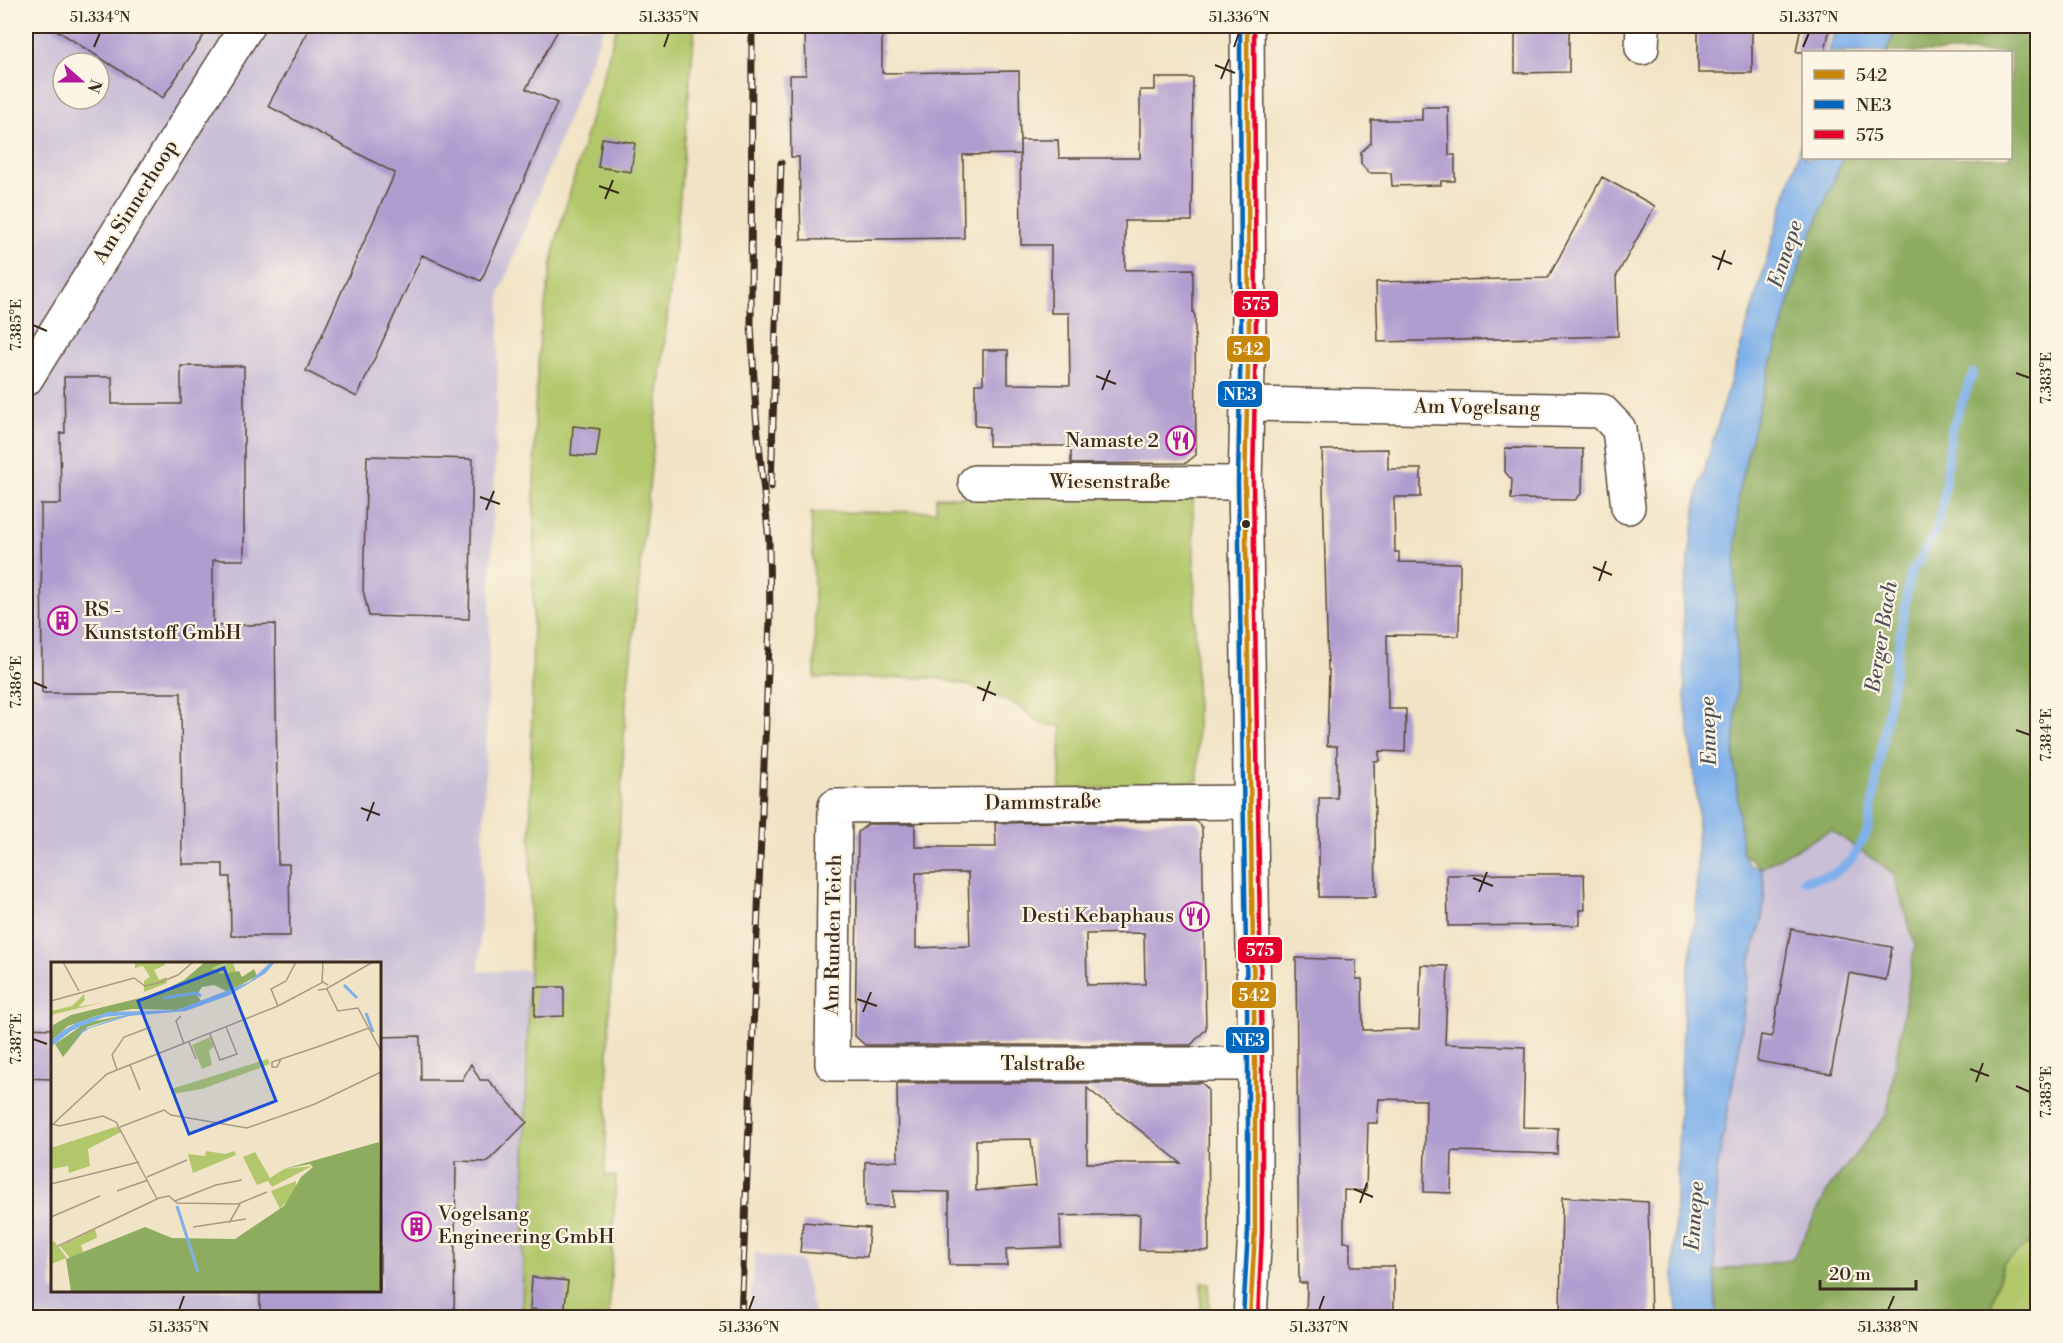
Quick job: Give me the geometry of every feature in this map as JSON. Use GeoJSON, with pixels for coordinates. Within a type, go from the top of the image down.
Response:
{"type":"FeatureCollection","features":[{"type":"Feature","properties":{"kind":"street","name":"Am Sinnerhoop"},"geometry":{"type":"LineString","coordinates":[[26,379],[247,26]]}},
{"type":"Feature","properties":{"kind":"street"},"geometry":{"type":"LineString","coordinates":[[1247,26],[1249,317],[1245,483],[1255,1064],[1255,1231],[1250,1317]]}},
{"type":"Feature","properties":{"kind":"street","name":"Am Vogelsang"},"geometry":{"type":"LineString","coordinates":[[1248,404],[1602,411],[1619,429],[1628,507]]}},
{"type":"Feature","properties":{"kind":"street","name":"Wiesenstraße"},"geometry":{"type":"LineString","coordinates":[[975,482],[1245,483]]}},
{"type":"Feature","properties":{"kind":"street","name":"Dammstraße"},"geometry":{"type":"LineString","coordinates":[[835,806],[1251,802]]}},
{"type":"Feature","properties":{"kind":"street","name":"Am Runden Teich"},"geometry":{"type":"LineString","coordinates":[[832,1064],[835,806]]}},
{"type":"Feature","properties":{"kind":"street","name":"Talstraße"},"geometry":{"type":"LineString","coordinates":[[832,1064],[1255,1064]]}},
{"type":"Feature","properties":{"kind":"shaded area"},"geometry":{"type":"Polygon","coordinates":[[[26,26],[604,26],[500,293],[479,972],[529,970],[522,1317],[26,1317],[26,26]]]}},
{"type":"Feature","properties":{"kind":"shaded area"},"geometry":{"type":"Polygon","coordinates":[[[1830,830],[1893,873],[1915,944],[1887,1114],[1829,1188],[1792,1260],[1715,1271],[1716,1176],[1738,1055],[1750,962],[1762,920],[1765,888],[1761,868],[1830,830]]]}},
{"type":"Feature","properties":{"kind":"shaded area"},"geometry":{"type":"Polygon","coordinates":[[[755,1253],[801,1261],[815,1317],[749,1317],[755,1253]]]}},
{"type":"Feature","properties":{"kind":"green space"},"geometry":{"type":"Polygon","coordinates":[[[617,26],[695,26],[679,207],[626,703],[609,1023],[605,1175],[616,1176],[609,1317],[522,1318],[529,970],[535,411],[540,335],[555,245],[617,26]]]}},
{"type":"Feature","properties":{"kind":"green space"},"geometry":{"type":"Polygon","coordinates":[[[1897,26],[2037,26],[2037,1236],[2003,1264],[1988,1317],[1716,1317],[1715,1271],[1792,1260],[1829,1188],[1887,1114],[1915,944],[1893,873],[1831,830],[1761,868],[1742,852],[1734,755],[1737,681],[1735,570],[1739,488],[1759,406],[1803,255],[1843,159],[2012,159],[2012,51],[1886,51],[1897,26]]]}},
{"type":"Feature","properties":{"kind":"green space"},"geometry":{"type":"Polygon","coordinates":[[[936,497],[1193,498],[1198,781],[1060,791],[1062,726],[1043,725],[1017,705],[970,686],[937,678],[815,678],[811,513],[936,511],[936,497]]]}},
{"type":"Feature","properties":{"kind":"green space"},"geometry":{"type":"Polygon","coordinates":[[[2037,1236],[2037,1317],[1988,1318],[2003,1264],[2037,1236]]]}},
{"type":"Feature","properties":{"kind":"green space"},"geometry":{"type":"Polygon","coordinates":[[[1201,1282],[1209,1283],[1209,1317],[1201,1317],[1201,1282]]]}},
{"type":"Feature","properties":{"kind":"water"},"geometry":{"type":"Polygon","coordinates":[[[1836,26],[1897,26],[1886,51],[1829,51],[1836,26]]]}},
{"type":"Feature","properties":{"kind":"water","name":"Ennepe"},"geometry":{"type":"Polygon","coordinates":[[[1802,141],[1802,159],[1843,159],[1803,255],[1759,406],[1739,488],[1735,570],[1737,681],[1734,755],[1742,852],[1749,865],[1761,868],[1765,888],[1762,920],[1750,962],[1738,1055],[1716,1176],[1716,1317],[1678,1317],[1673,1275],[1684,1003],[1696,912],[1698,807],[1685,698],[1683,603],[1698,491],[1802,141]]]}},
{"type":"Feature","properties":{"kind":"building"},"geometry":{"type":"Polygon","coordinates":[[[50,26],[210,26],[163,98],[111,65],[111,51],[89,51],[50,26]]]}},
{"type":"Feature","properties":{"kind":"building"},"geometry":{"type":"Polygon","coordinates":[[[311,26],[560,26],[526,89],[557,103],[481,281],[422,255],[357,397],[306,371],[395,173],[268,106],[311,26]]]}},
{"type":"Feature","properties":{"kind":"building"},"geometry":{"type":"Polygon","coordinates":[[[805,26],[882,26],[882,73],[1019,71],[1020,154],[963,155],[964,238],[801,240],[799,157],[791,157],[790,75],[806,75],[805,26]]]}},
{"type":"Feature","properties":{"kind":"building"},"geometry":{"type":"Polygon","coordinates":[[[1515,26],[1569,26],[1569,72],[1515,73],[1515,26]]]}},
{"type":"Feature","properties":{"kind":"building"},"geometry":{"type":"Polygon","coordinates":[[[1698,26],[1752,26],[1752,73],[1698,73],[1698,26]]]}},
{"type":"Feature","properties":{"kind":"building"},"geometry":{"type":"Polygon","coordinates":[[[1801,26],[1830,26],[1825,51],[1796,52],[1801,26]]]}},
{"type":"Feature","properties":{"kind":"building"},"geometry":{"type":"Polygon","coordinates":[[[1155,78],[1193,78],[1192,221],[1125,221],[1125,270],[1193,269],[1196,455],[1186,463],[1071,464],[1071,446],[989,446],[989,427],[975,426],[975,384],[983,384],[983,350],[1008,350],[1008,384],[1070,385],[1069,313],[1051,313],[1051,245],[1021,245],[1020,140],[1058,140],[1059,158],[1140,158],[1140,90],[1155,90],[1155,78]]]}},
{"type":"Feature","properties":{"kind":"building"},"geometry":{"type":"Polygon","coordinates":[[[1422,107],[1448,107],[1449,155],[1455,155],[1455,181],[1441,181],[1441,185],[1392,186],[1391,173],[1369,173],[1361,164],[1361,152],[1371,143],[1371,120],[1422,120],[1422,107]]]}},
{"type":"Feature","properties":{"kind":"building"},"geometry":{"type":"Polygon","coordinates":[[[602,138],[635,143],[631,172],[598,167],[602,138]]]}},
{"type":"Feature","properties":{"kind":"building"},"geometry":{"type":"Polygon","coordinates":[[[1602,177],[1655,206],[1616,277],[1618,336],[1378,342],[1376,282],[1548,278],[1602,177]]]}},
{"type":"Feature","properties":{"kind":"building"},"geometry":{"type":"Polygon","coordinates":[[[181,366],[244,366],[244,560],[213,560],[213,626],[275,624],[278,864],[289,864],[290,936],[231,936],[230,877],[223,877],[223,864],[182,864],[181,693],[42,693],[41,504],[61,504],[60,433],[65,433],[64,377],[112,377],[112,404],[181,404],[181,366]]]}},
{"type":"Feature","properties":{"kind":"building"},"geometry":{"type":"Polygon","coordinates":[[[573,426],[600,429],[596,457],[571,455],[573,426]]]}},
{"type":"Feature","properties":{"kind":"building"},"geometry":{"type":"Polygon","coordinates":[[[1505,448],[1583,449],[1582,493],[1575,500],[1511,499],[1512,480],[1505,472],[1505,448]]]}},
{"type":"Feature","properties":{"kind":"building"},"geometry":{"type":"Polygon","coordinates":[[[1388,449],[1388,469],[1421,469],[1421,497],[1394,497],[1395,552],[1399,552],[1399,562],[1460,563],[1459,636],[1387,635],[1388,709],[1406,709],[1405,752],[1379,751],[1379,761],[1374,761],[1376,897],[1319,897],[1319,798],[1337,798],[1337,746],[1327,746],[1329,670],[1322,450],[1388,449]]]}},
{"type":"Feature","properties":{"kind":"building"},"geometry":{"type":"Polygon","coordinates":[[[367,456],[473,459],[469,619],[369,616],[363,590],[367,456]]]}},
{"type":"Feature","properties":{"kind":"building"},"geometry":{"type":"Polygon","coordinates":[[[1196,821],[1202,827],[1206,1029],[1191,1045],[865,1045],[855,1036],[858,832],[868,824],[915,824],[915,847],[996,847],[995,823],[1196,821]],[[916,873],[916,948],[970,946],[968,873],[916,873]],[[1144,933],[1086,934],[1087,985],[1145,984],[1144,933]]]}},
{"type":"Feature","properties":{"kind":"building"},"geometry":{"type":"Polygon","coordinates":[[[1584,874],[1585,910],[1580,910],[1580,925],[1448,926],[1447,875],[1584,874]]]}},
{"type":"Feature","properties":{"kind":"building"},"geometry":{"type":"Polygon","coordinates":[[[1791,929],[1892,947],[1886,980],[1849,973],[1831,1074],[1757,1061],[1761,1035],[1772,1037],[1791,929]]]}},
{"type":"Feature","properties":{"kind":"building"},"geometry":{"type":"Polygon","coordinates":[[[1296,958],[1356,960],[1356,979],[1362,979],[1363,1030],[1419,1029],[1421,965],[1448,966],[1445,1044],[1525,1047],[1523,1127],[1558,1128],[1557,1154],[1452,1151],[1451,1193],[1424,1192],[1426,1100],[1379,1099],[1377,1123],[1368,1123],[1366,1191],[1344,1190],[1344,1242],[1350,1242],[1350,1266],[1394,1266],[1394,1317],[1306,1317],[1307,1283],[1299,1283],[1296,958]]]}},
{"type":"Feature","properties":{"kind":"building"},"geometry":{"type":"Polygon","coordinates":[[[535,987],[564,987],[564,1016],[535,1017],[535,987]]]}},
{"type":"Feature","properties":{"kind":"building"},"geometry":{"type":"Polygon","coordinates":[[[26,1028],[51,1029],[51,1079],[26,1078],[26,1028]]]}},
{"type":"Feature","properties":{"kind":"building"},"geometry":{"type":"Polygon","coordinates":[[[420,1036],[421,1080],[462,1080],[471,1064],[480,1080],[488,1080],[527,1122],[487,1162],[456,1161],[454,1317],[260,1317],[260,1292],[381,1292],[381,1037],[420,1036]]]}},
{"type":"Feature","properties":{"kind":"building"},"geometry":{"type":"Polygon","coordinates":[[[897,1083],[1202,1083],[1208,1089],[1209,1251],[1139,1250],[1140,1214],[1060,1216],[1061,1247],[1006,1249],[1007,1265],[949,1265],[949,1192],[893,1191],[893,1207],[865,1207],[865,1162],[898,1161],[897,1083]],[[1087,1088],[1087,1163],[1181,1163],[1087,1088]],[[1031,1139],[976,1140],[976,1191],[1036,1185],[1031,1139]]]}},
{"type":"Feature","properties":{"kind":"building"},"geometry":{"type":"Polygon","coordinates":[[[1562,1197],[1648,1202],[1651,1317],[1560,1317],[1562,1197]]]}},
{"type":"Feature","properties":{"kind":"building"},"geometry":{"type":"Polygon","coordinates":[[[803,1222],[869,1228],[867,1257],[800,1252],[803,1222]]]}},
{"type":"Feature","properties":{"kind":"building"},"geometry":{"type":"Polygon","coordinates":[[[532,1277],[568,1281],[564,1313],[530,1309],[532,1277]]]}},
{"type":"Feature","properties":{"kind":"waterway","name":"Berger Bach"},"geometry":{"type":"LineString","coordinates":[[1804,880],[1832,875],[1851,860],[1868,831],[1910,575],[1936,532],[1943,503],[1951,431],[1973,373]]}},
{"type":"Feature","properties":{"kind":"railway"},"geometry":{"type":"LineString","coordinates":[[741,1318],[770,621],[769,541],[756,415],[751,324],[752,26]]}},
{"type":"Feature","properties":{"kind":"railway"},"geometry":{"type":"LineString","coordinates":[[771,487],[781,163]]}},
{"type":"Feature","properties":{"kind":"transit line","name":"NE3"},"geometry":{"type":"LineString","coordinates":[[1240,26],[1241,329],[1238,483],[1248,1064],[1248,1231],[1243,1318]]}},
{"type":"Feature","properties":{"kind":"transit line","name":"542"},"geometry":{"type":"LineString","coordinates":[[1247,26],[1249,329],[1245,483],[1255,1064],[1255,1231],[1250,1318]]}},
{"type":"Feature","properties":{"kind":"transit line","name":"575"},"geometry":{"type":"LineString","coordinates":[[1254,26],[1256,329],[1253,483],[1262,1064],[1262,1231],[1258,1318]]}},
{"type":"Feature","properties":{"kind":"place","name":"Namaste 2"},"geometry":{"type":"Point","coordinates":[1180,441]}},
{"type":"Feature","properties":{"kind":"place","name":"RS - Kunststoff GmbH"},"geometry":{"type":"Point","coordinates":[63,621]}},
{"type":"Feature","properties":{"kind":"place","name":"Desti Kebaphaus"},"geometry":{"type":"Point","coordinates":[1195,916]}},
{"type":"Feature","properties":{"kind":"place","name":"Vogelsang Engineering GmbH"},"geometry":{"type":"Point","coordinates":[417,1226]}}]}
